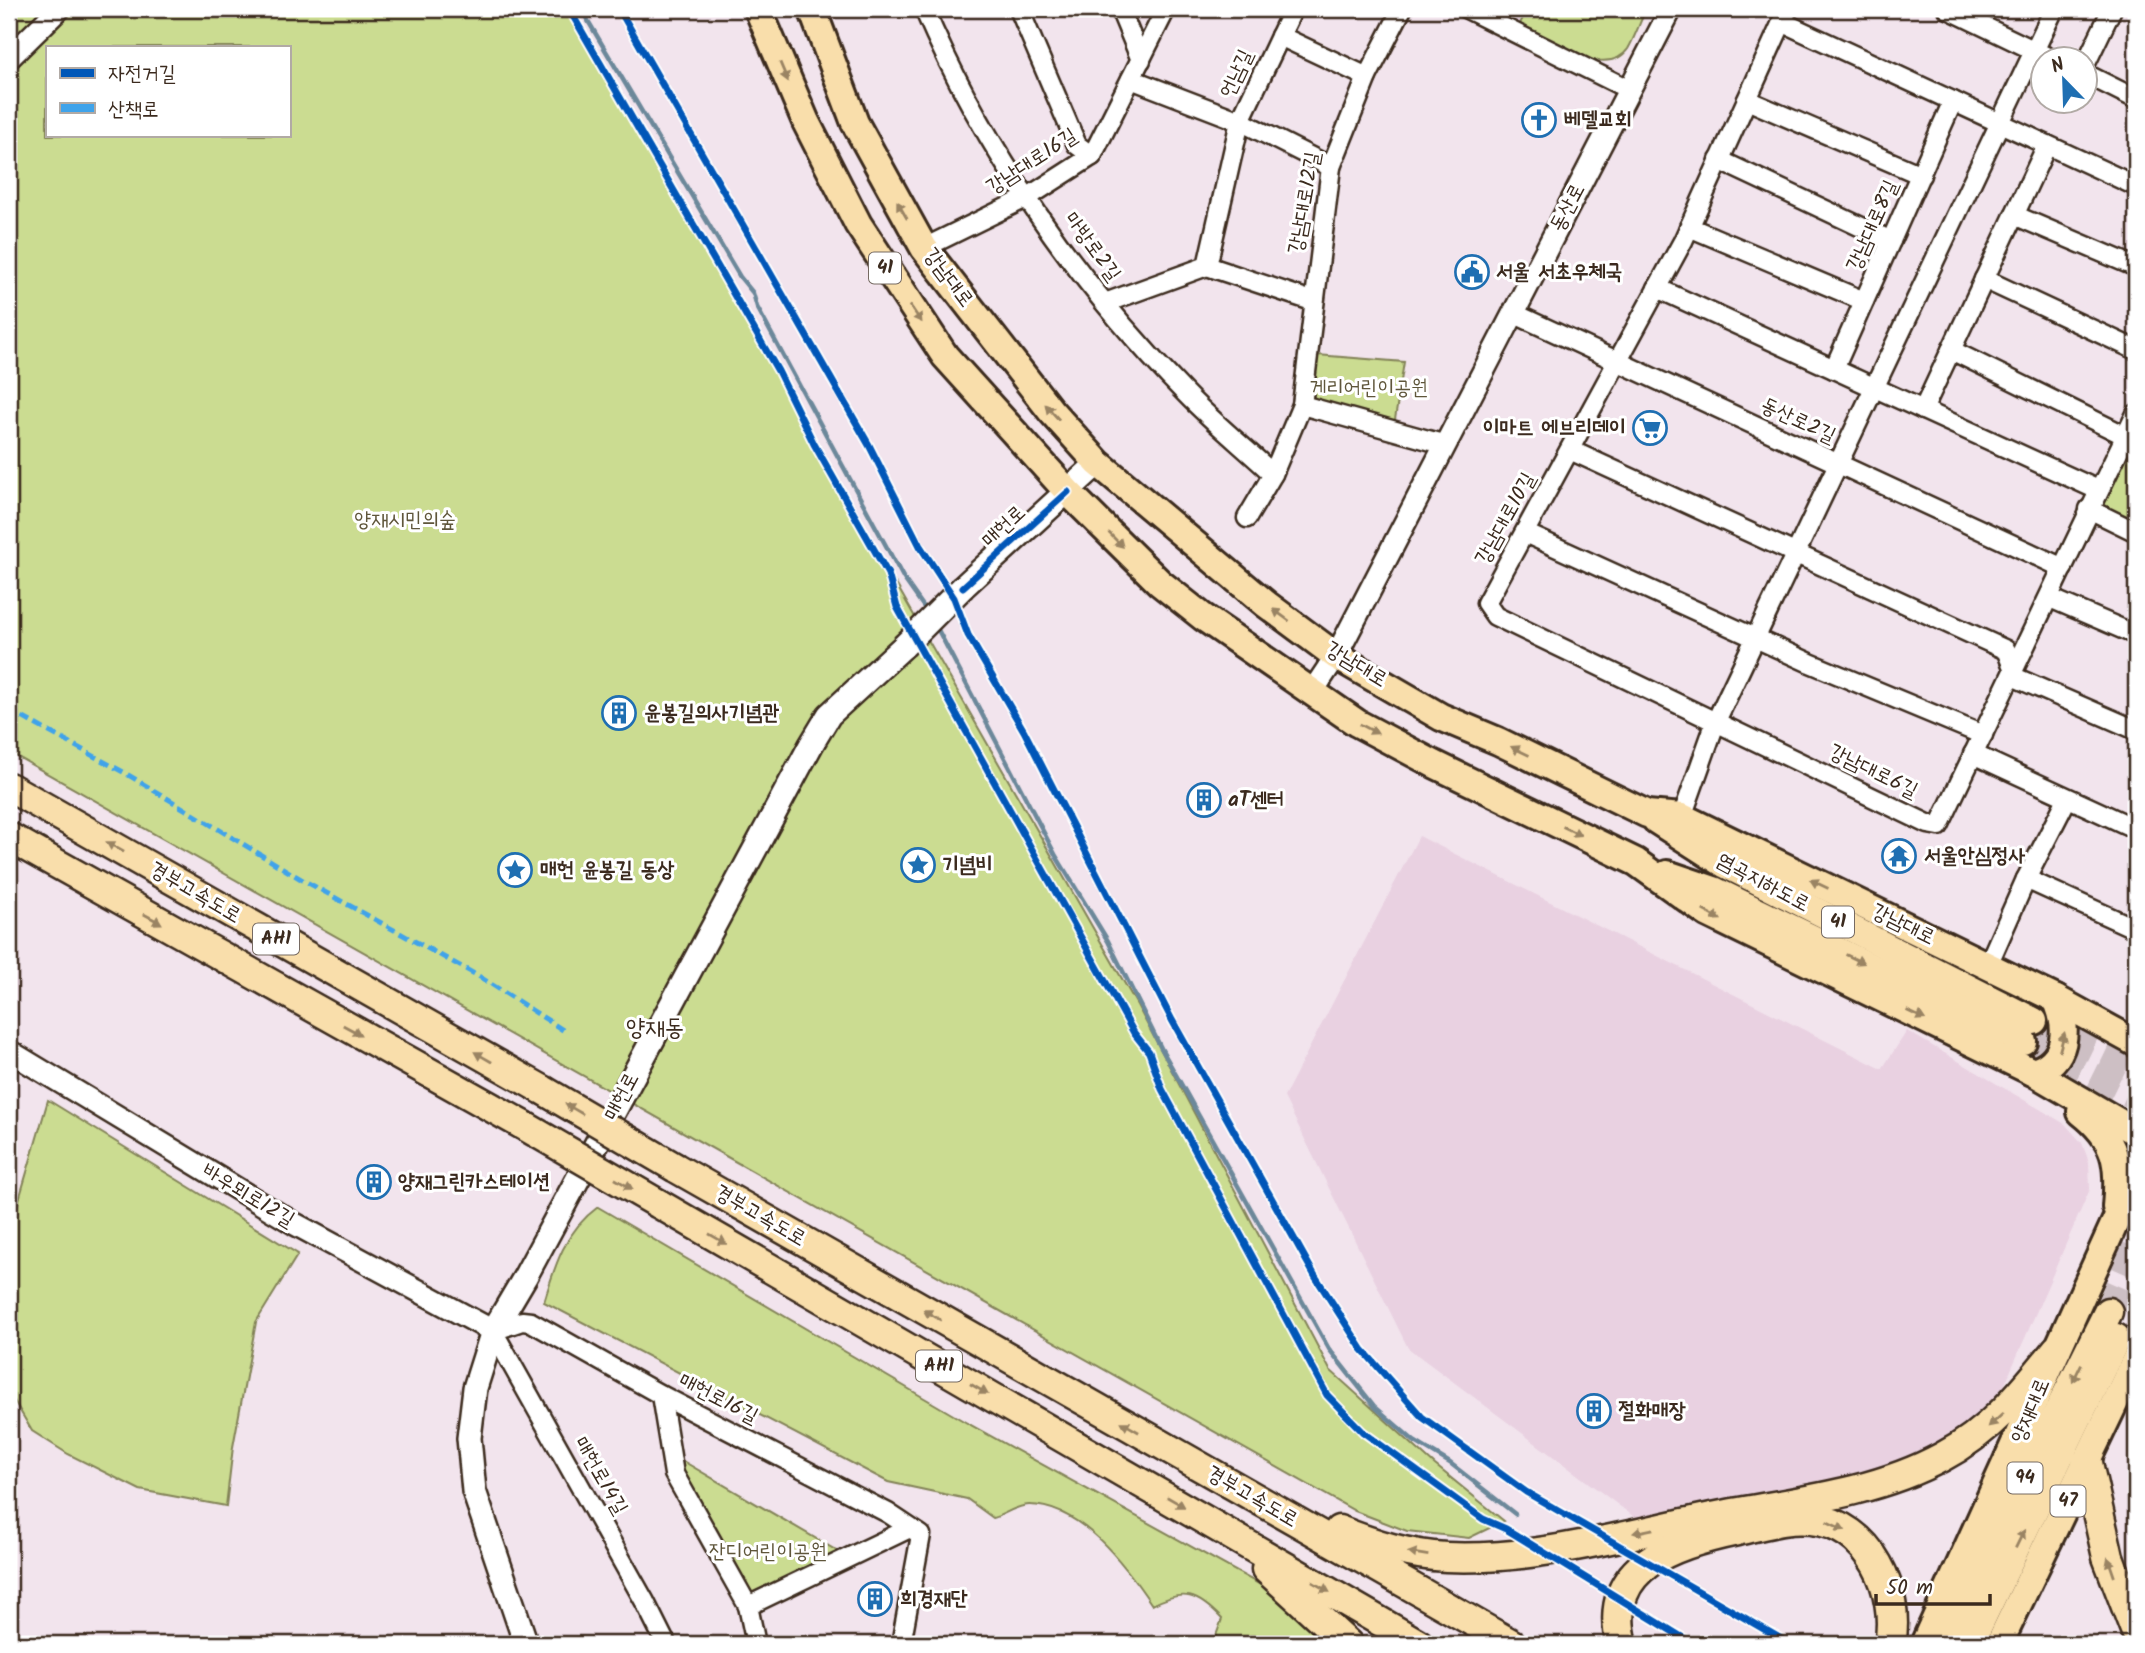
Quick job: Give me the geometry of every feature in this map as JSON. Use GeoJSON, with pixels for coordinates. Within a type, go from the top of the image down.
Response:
{"type":"FeatureCollection","features":[{"type":"Feature","properties":{"kind":"highway","name":"경부고속도로"},"geometry":{"type":"LineString","coordinates":[[9,787],[1512,1644]]}},
{"type":"Feature","properties":{"kind":"highway","name":"경부고속도로"},"geometry":{"type":"LineString","coordinates":[[9,837],[523,1125],[1419,1644]]}},
{"type":"Feature","properties":{"kind":"highway","name":"양재대로"},"geometry":{"type":"LineString","coordinates":[[1943,1644],[2116,1317],[1969,1644]]}},
{"type":"Feature","properties":{"kind":"highway"},"geometry":{"type":"LineString","coordinates":[[1231,1485],[1366,1541],[1416,1554],[1488,1557],[1549,1550],[1868,1486],[1915,1470],[1961,1446],[1996,1421],[2056,1350]]}},
{"type":"Feature","properties":{"kind":"highway"},"geometry":{"type":"LineString","coordinates":[[2087,1463],[2108,1557],[2136,1630]]}},
{"type":"Feature","properties":{"kind":"highway"},"geometry":{"type":"LineString","coordinates":[[1622,1644],[1620,1616],[1623,1597],[1639,1570],[1654,1556],[1686,1541],[1802,1518],[1842,1528],[1874,1560],[1891,1597],[1894,1621],[1890,1644]]}},
{"type":"Feature","properties":{"kind":"highway"},"geometry":{"type":"LineString","coordinates":[[1220,1527],[1348,1644]]}},
{"type":"Feature","properties":{"kind":"main road","name":"41"},"geometry":{"type":"LineString","coordinates":[[758,9],[806,122],[858,224],[945,356],[1068,492],[1160,583],[1357,723],[1434,764],[1636,862]]}},
{"type":"Feature","properties":{"kind":"main road","name":"강남대로"},"geometry":{"type":"LineString","coordinates":[[812,9],[855,123],[924,248],[1051,411],[1097,463],[1256,596],[1336,656],[1441,717],[1498,741],[1647,814],[1682,817],[2130,1037]]}},
{"type":"Feature","properties":{"kind":"main road","name":"매헌로"},"geometry":{"type":"LineString","coordinates":[[526,1644],[474,1491],[469,1438],[473,1401],[493,1331],[544,1242],[829,715],[1097,463]]}},
{"type":"Feature","properties":{"kind":"main road","name":"염곡지하도로"},"geometry":{"type":"LineString","coordinates":[[1636,862],[1714,890],[2028,1031],[1726,865],[1647,814]]}},
{"type":"Feature","properties":{"kind":"main road"},"geometry":{"type":"LineString","coordinates":[[1636,862],[1707,913],[2033,1072],[2136,1132]]}},
{"type":"Feature","properties":{"kind":"main road"},"geometry":{"type":"LineString","coordinates":[[2033,1072],[2052,1062],[2064,1042],[2064,1025],[2056,999]]}},
{"type":"Feature","properties":{"kind":"main road"},"geometry":{"type":"LineString","coordinates":[[2033,1072],[2093,1121],[2110,1142],[2117,1165],[2117,1198],[2114,1226],[2101,1251]]}},
{"type":"Feature","properties":{"kind":"main road","name":"양재대로"},"geometry":{"type":"LineString","coordinates":[[1924,1644],[2136,1176]]}},
{"type":"Feature","properties":{"kind":"main road","name":"47"},"geometry":{"type":"LineString","coordinates":[[1999,1644],[2136,1358]]}},
{"type":"Feature","properties":{"kind":"street","name":"마방로2길"},"geometry":{"type":"LineString","coordinates":[[924,9],[958,85],[1028,197],[1105,303],[1187,395],[1273,474]]}},
{"type":"Feature","properties":{"kind":"street"},"geometry":{"type":"LineString","coordinates":[[1019,9],[1077,145],[1092,156]]}},
{"type":"Feature","properties":{"kind":"street"},"geometry":{"type":"LineString","coordinates":[[1120,9],[1141,60]]}},
{"type":"Feature","properties":{"kind":"street","name":"강남대로16길"},"geometry":{"type":"LineString","coordinates":[[924,248],[1028,197],[1092,156],[1166,9]]}},
{"type":"Feature","properties":{"kind":"street","name":"언남길"},"geometry":{"type":"LineString","coordinates":[[1240,121],[1293,9]]}},
{"type":"Feature","properties":{"kind":"street","name":"강남대로12길"},"geometry":{"type":"LineString","coordinates":[[1247,518],[1273,474],[1302,405],[1312,301],[1331,167],[1367,77],[1402,9]]}},
{"type":"Feature","properties":{"kind":"street"},"geometry":{"type":"LineString","coordinates":[[1467,9],[1630,90]]}},
{"type":"Feature","properties":{"kind":"street","name":"동산로"},"geometry":{"type":"LineString","coordinates":[[1312,692],[1336,656],[1671,9]]}},
{"type":"Feature","properties":{"kind":"street"},"geometry":{"type":"LineString","coordinates":[[1948,9],[2030,48]]}},
{"type":"Feature","properties":{"kind":"street"},"geometry":{"type":"LineString","coordinates":[[2037,46],[2054,9]]}},
{"type":"Feature","properties":{"kind":"street"},"geometry":{"type":"LineString","coordinates":[[2094,46],[2112,9]]}},
{"type":"Feature","properties":{"kind":"street"},"geometry":{"type":"LineString","coordinates":[[9,38],[51,11]]}},
{"type":"Feature","properties":{"kind":"street"},"geometry":{"type":"LineString","coordinates":[[9,58],[51,11]]}},
{"type":"Feature","properties":{"kind":"street"},"geometry":{"type":"LineString","coordinates":[[1785,15],[1953,101],[2136,186]]}},
{"type":"Feature","properties":{"kind":"street","name":"강남대로10길"},"geometry":{"type":"LineString","coordinates":[[1716,721],[1495,616],[1486,603],[1689,227],[1785,15]]}},
{"type":"Feature","properties":{"kind":"street"},"geometry":{"type":"LineString","coordinates":[[1280,36],[1367,77]]}},
{"type":"Feature","properties":{"kind":"street"},"geometry":{"type":"LineString","coordinates":[[1682,817],[1716,721],[2030,61]]}},
{"type":"Feature","properties":{"kind":"street"},"geometry":{"type":"LineString","coordinates":[[1131,79],[1240,121],[1331,167]]}},
{"type":"Feature","properties":{"kind":"street"},"geometry":{"type":"LineString","coordinates":[[2100,81],[2136,99]]}},
{"type":"Feature","properties":{"kind":"street"},"geometry":{"type":"LineString","coordinates":[[1747,100],[1920,175]]}},
{"type":"Feature","properties":{"kind":"street","name":"강남대로8길"},"geometry":{"type":"LineString","coordinates":[[1834,369],[1953,101]]}},
{"type":"Feature","properties":{"kind":"street"},"geometry":{"type":"LineString","coordinates":[[1207,266],[1240,121]]}},
{"type":"Feature","properties":{"kind":"street"},"geometry":{"type":"LineString","coordinates":[[1923,410],[2047,145]]}},
{"type":"Feature","properties":{"kind":"street"},"geometry":{"type":"LineString","coordinates":[[1719,160],[1891,241]]}},
{"type":"Feature","properties":{"kind":"street"},"geometry":{"type":"LineString","coordinates":[[2014,215],[2136,267]]}},
{"type":"Feature","properties":{"kind":"street"},"geometry":{"type":"LineString","coordinates":[[1689,227],[1864,301]]}},
{"type":"Feature","properties":{"kind":"street"},"geometry":{"type":"LineString","coordinates":[[1105,303],[1207,266],[1312,301]]}},
{"type":"Feature","properties":{"kind":"street"},"geometry":{"type":"LineString","coordinates":[[1984,279],[2136,350]]}},
{"type":"Feature","properties":{"kind":"street"},"geometry":{"type":"LineString","coordinates":[[1657,288],[2098,490]]}},
{"type":"Feature","properties":{"kind":"street","name":"동산로2길"},"geometry":{"type":"LineString","coordinates":[[1513,313],[2063,568]]}},
{"type":"Feature","properties":{"kind":"street"},"geometry":{"type":"LineString","coordinates":[[1951,351],[2131,439]]}},
{"type":"Feature","properties":{"kind":"street"},"geometry":{"type":"LineString","coordinates":[[1302,405],[1446,445]]}},
{"type":"Feature","properties":{"kind":"street","name":"강남대로6길"},"geometry":{"type":"LineString","coordinates":[[1716,721],[1928,824],[1940,827],[2050,598],[2098,490],[2131,439],[2136,414]]}},
{"type":"Feature","properties":{"kind":"street"},"geometry":{"type":"LineString","coordinates":[[1570,450],[1794,556],[2006,650],[2013,673],[2136,730]]}},
{"type":"Feature","properties":{"kind":"street"},"geometry":{"type":"LineString","coordinates":[[2090,509],[2136,532]]}},
{"type":"Feature","properties":{"kind":"street"},"geometry":{"type":"LineString","coordinates":[[1525,533],[1755,637],[1983,735]]}},
{"type":"Feature","properties":{"kind":"street"},"geometry":{"type":"LineString","coordinates":[[2050,598],[2136,635]]}},
{"type":"Feature","properties":{"kind":"street"},"geometry":{"type":"LineString","coordinates":[[1973,754],[2136,829]]}},
{"type":"Feature","properties":{"kind":"street"},"geometry":{"type":"LineString","coordinates":[[1987,967],[2026,879],[2067,799]]}},
{"type":"Feature","properties":{"kind":"street"},"geometry":{"type":"LineString","coordinates":[[2026,879],[2136,929]]}},
{"type":"Feature","properties":{"kind":"street","name":"바우뫼로12길"},"geometry":{"type":"LineString","coordinates":[[9,1051],[295,1224],[493,1331]]}},
{"type":"Feature","properties":{"kind":"street","name":"매헌로16길"},"geometry":{"type":"LineString","coordinates":[[493,1331],[522,1321],[531,1322],[661,1395],[887,1513],[914,1532]]}},
{"type":"Feature","properties":{"kind":"street","name":"매헌로14길"},"geometry":{"type":"LineString","coordinates":[[493,1331],[666,1644]]}},
{"type":"Feature","properties":{"kind":"street"},"geometry":{"type":"LineString","coordinates":[[661,1395],[674,1474],[747,1606],[756,1644]]}},
{"type":"Feature","properties":{"kind":"street"},"geometry":{"type":"LineString","coordinates":[[747,1606],[914,1532]]}},
{"type":"Feature","properties":{"kind":"street"},"geometry":{"type":"LineString","coordinates":[[901,1644],[914,1532]]}},
{"type":"Feature","properties":{"kind":"shaded area"},"geometry":{"type":"Polygon","coordinates":[[[1485,9],[1527,9],[1519,26],[1485,9]]]}},
{"type":"Feature","properties":{"kind":"shaded area"},"geometry":{"type":"Polygon","coordinates":[[[1419,836],[1882,1069],[1907,1031],[2065,1124],[2082,1143],[2089,1162],[2090,1189],[1990,1418],[1876,1471],[1637,1519],[1408,1348],[1284,1097],[1419,836]]]}},
{"type":"Feature","properties":{"kind":"green space","name":"양재시민의숲"},"geometry":{"type":"Polygon","coordinates":[[[9,9],[567,9],[1137,1005],[1330,1370],[1435,1465],[1504,1521],[1469,1538],[1407,1531],[1355,1511],[9,752],[9,9]]]}},
{"type":"Feature","properties":{"kind":"green space"},"geometry":{"type":"Polygon","coordinates":[[[1527,9],[1646,9],[1628,49],[1618,58],[1605,61],[1575,54],[1519,26],[1527,9]]]}},
{"type":"Feature","properties":{"kind":"green space","name":"게리어린이공원"},"geometry":{"type":"Polygon","coordinates":[[[1317,355],[1404,362],[1394,426],[1310,403],[1317,355]]]}},
{"type":"Feature","properties":{"kind":"green space"},"geometry":{"type":"Polygon","coordinates":[[[2126,443],[2136,448],[2136,525],[2096,506],[2126,443]]]}},
{"type":"Feature","properties":{"kind":"green space"},"geometry":{"type":"Polygon","coordinates":[[[48,1100],[298,1254],[256,1322],[233,1447],[226,1506],[140,1490],[68,1454],[32,1431],[9,1392],[9,1234],[48,1100]]]}},
{"type":"Feature","properties":{"kind":"green space"},"geometry":{"type":"Polygon","coordinates":[[[598,1207],[967,1423],[1270,1590],[1335,1644],[1213,1644],[1222,1619],[1213,1610],[1190,1596],[1173,1597],[1152,1605],[1100,1540],[1066,1515],[1029,1505],[993,1518],[967,1499],[888,1482],[544,1302],[557,1262],[569,1238],[598,1207]]]}},
{"type":"Feature","properties":{"kind":"green space","name":"잔디어린이공원"},"geometry":{"type":"Polygon","coordinates":[[[676,1457],[844,1555],[753,1600],[680,1474],[676,1457]]]}},
{"type":"Feature","properties":{"kind":"waterway"},"geometry":{"type":"LineString","coordinates":[[581,9],[740,277],[753,293],[757,307],[904,579],[928,613]]}},
{"type":"Feature","properties":{"kind":"waterway"},"geometry":{"type":"LineString","coordinates":[[936,626],[1056,856],[1108,941],[1161,1048],[1329,1349],[1374,1406],[1414,1441],[1450,1463],[1515,1514]]}},
{"type":"Feature","properties":{"kind":"tunnel"},"geometry":{"type":"LineString","coordinates":[[2034,1021],[2136,1070]]}},
{"type":"Feature","properties":{"kind":"tunnel"},"geometry":{"type":"LineString","coordinates":[[2023,1041],[2136,1097]]}},
{"type":"Feature","properties":{"kind":"tunnel"},"geometry":{"type":"LineString","coordinates":[[2108,1312],[2136,1248]]}},
{"type":"Feature","properties":{"kind":"marked path"},"geometry":{"type":"LineString","coordinates":[[9,710],[125,773],[301,879],[480,977],[566,1032]]}},
{"type":"Feature","properties":{"kind":"cycle path"},"geometry":{"type":"LineString","coordinates":[[569,9],[778,371],[814,444],[888,574],[897,607],[1134,1033],[1149,1052],[1162,1089],[1327,1395],[1363,1432],[1483,1519],[1506,1529],[1693,1644]]}},
{"type":"Feature","properties":{"kind":"cycle path"},"geometry":{"type":"LineString","coordinates":[[619,9],[869,445],[920,546],[954,598],[968,635],[1024,731],[1172,1020],[1315,1276],[1362,1349],[1422,1417],[1526,1492],[1790,1644]]}},
{"type":"Feature","properties":{"kind":"cycle path"},"geometry":{"type":"LineString","coordinates":[[963,587],[1068,492]]}},
{"type":"Feature","properties":{"kind":"place","name":"베델교회"},"geometry":{"type":"Point","coordinates":[1539,120]}},
{"type":"Feature","properties":{"kind":"place","name":"서울 서초우체국"},"geometry":{"type":"Point","coordinates":[1472,272]}},
{"type":"Feature","properties":{"kind":"place","name":"이마트 에브리데이"},"geometry":{"type":"Point","coordinates":[1650,428]}},
{"type":"Feature","properties":{"kind":"place","name":"윤봉길의사기념관"},"geometry":{"type":"Point","coordinates":[619,713]}},
{"type":"Feature","properties":{"kind":"place","name":"aT센터"},"geometry":{"type":"Point","coordinates":[1204,800]}},
{"type":"Feature","properties":{"kind":"place","name":"서울안심정사"},"geometry":{"type":"Point","coordinates":[1899,856]}},
{"type":"Feature","properties":{"kind":"place","name":"기념비"},"geometry":{"type":"Point","coordinates":[918,865]}},
{"type":"Feature","properties":{"kind":"place","name":"매헌 윤봉길 동상"},"geometry":{"type":"Point","coordinates":[515,870]}},
{"type":"Feature","properties":{"kind":"place","name":"양재그린카스테이션"},"geometry":{"type":"Point","coordinates":[374,1182]}},
{"type":"Feature","properties":{"kind":"place","name":"절화매장"},"geometry":{"type":"Point","coordinates":[1594,1411]}},
{"type":"Feature","properties":{"kind":"place","name":"희경재단"},"geometry":{"type":"Point","coordinates":[875,1599]}},
{"type":"Feature","properties":{"kind":"district","name":"양재동"},"geometry":{"type":"Point","coordinates":[655,1028]}}]}
